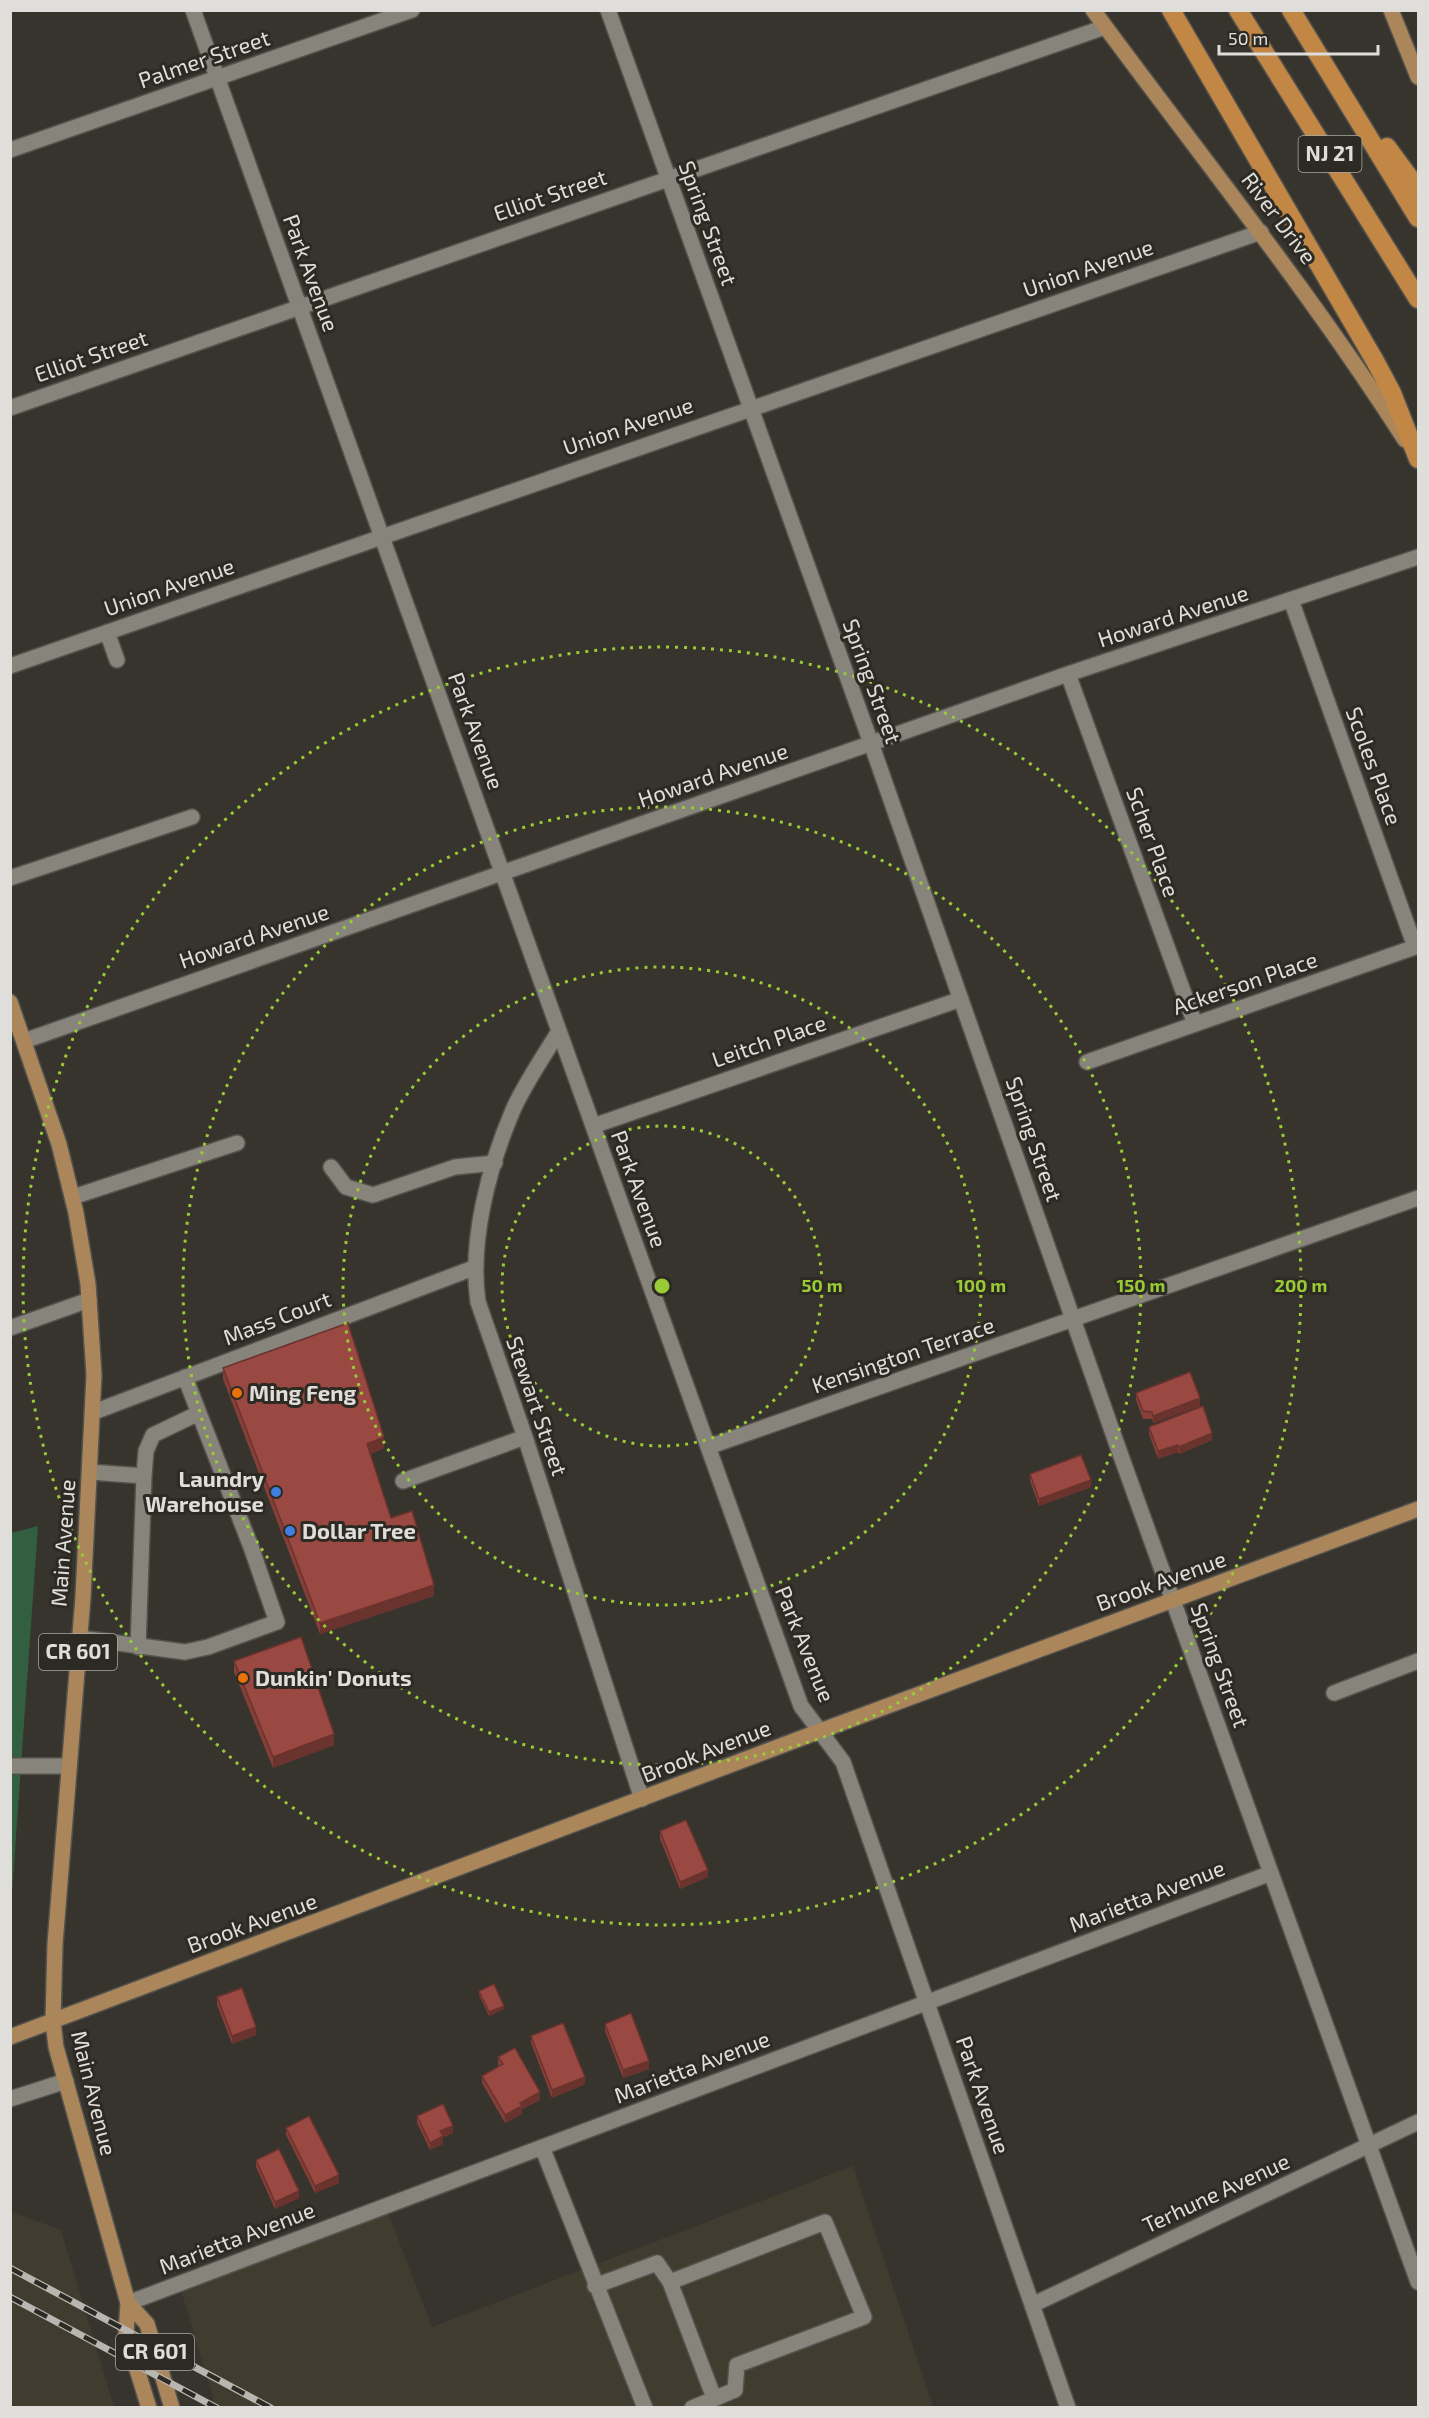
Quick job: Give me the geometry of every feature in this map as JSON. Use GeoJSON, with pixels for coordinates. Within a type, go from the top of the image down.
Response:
{"type":"FeatureCollection","features":[{"type":"Feature","properties":{"kind":"highway"},"geometry":{"type":"LineString","coordinates":[[1171,10],[1375,361],[1392,393],[1419,460]]}},
{"type":"Feature","properties":{"kind":"highway","name":"NJ 21"},"geometry":{"type":"LineString","coordinates":[[1238,10],[1419,299]]}},
{"type":"Feature","properties":{"kind":"highway","name":"NJ 21"},"geometry":{"type":"LineString","coordinates":[[1291,10],[1419,218]]}},
{"type":"Feature","properties":{"kind":"highway"},"geometry":{"type":"LineString","coordinates":[[1340,90],[1419,189]]}},
{"type":"Feature","properties":{"kind":"main road","name":"River Drive"},"geometry":{"type":"LineString","coordinates":[[1093,10],[1262,232],[1419,460]]}},
{"type":"Feature","properties":{"kind":"main road"},"geometry":{"type":"LineString","coordinates":[[1391,10],[1419,77]]}},
{"type":"Feature","properties":{"kind":"main road","name":"Main Avenue"},"geometry":{"type":"LineString","coordinates":[[10,1002],[59,1144],[73,1197],[89,1300],[94,1375],[94,1412],[80,1638],[55,1944],[53,2021],[56,2047],[128,2302],[126,2334],[149,2408]]}},
{"type":"Feature","properties":{"kind":"main road","name":"Brook Avenue"},"geometry":{"type":"LineString","coordinates":[[10,2037],[820,1731],[1419,1509]]}},
{"type":"Feature","properties":{"kind":"main road","name":"Main Avenue"},"geometry":{"type":"LineString","coordinates":[[128,2302],[147,2324],[172,2408]]}},
{"type":"Feature","properties":{"kind":"street","name":"Park Avenue"},"geometry":{"type":"LineString","coordinates":[[193,10],[801,1706],[843,1762],[1068,2408]]}},
{"type":"Feature","properties":{"kind":"street","name":"Palmer Street"},"geometry":{"type":"LineString","coordinates":[[10,150],[412,10]]}},
{"type":"Feature","properties":{"kind":"street","name":"Spring Street"},"geometry":{"type":"LineString","coordinates":[[608,10],[871,744],[1072,1318],[1419,2282]]}},
{"type":"Feature","properties":{"kind":"street","name":"Elliot Street"},"geometry":{"type":"LineString","coordinates":[[10,408],[1105,27]]}},
{"type":"Feature","properties":{"kind":"street","name":"Union Avenue"},"geometry":{"type":"LineString","coordinates":[[10,666],[1262,232]]}},
{"type":"Feature","properties":{"kind":"street","name":"Howard Avenue"},"geometry":{"type":"LineString","coordinates":[[24,1041],[1068,674],[1419,557]]}},
{"type":"Feature","properties":{"kind":"street","name":"Scoles Place"},"geometry":{"type":"LineString","coordinates":[[1291,600],[1417,947]]}},
{"type":"Feature","properties":{"kind":"street"},"geometry":{"type":"LineString","coordinates":[[107,632],[117,660]]}},
{"type":"Feature","properties":{"kind":"street","name":"Scher Place"},"geometry":{"type":"LineString","coordinates":[[1068,674],[1195,1024]]}},
{"type":"Feature","properties":{"kind":"street"},"geometry":{"type":"LineString","coordinates":[[10,878],[192,817]]}},
{"type":"Feature","properties":{"kind":"street","name":"Ackerson Place"},"geometry":{"type":"LineString","coordinates":[[1087,1062],[1417,947]]}},
{"type":"Feature","properties":{"kind":"street","name":"Leitch Place"},"geometry":{"type":"LineString","coordinates":[[593,1126],[961,999]]}},
{"type":"Feature","properties":{"kind":"street","name":"Stewart Street"},"geometry":{"type":"LineString","coordinates":[[559,1030],[514,1108],[495,1162],[478,1237],[476,1267],[478,1302],[525,1437],[642,1799]]}},
{"type":"Feature","properties":{"kind":"street"},"geometry":{"type":"LineString","coordinates":[[73,1197],[237,1143]]}},
{"type":"Feature","properties":{"kind":"street"},"geometry":{"type":"LineString","coordinates":[[331,1167],[346,1187],[373,1195],[455,1167],[495,1162]]}},
{"type":"Feature","properties":{"kind":"street","name":"Kensington Terrace"},"geometry":{"type":"LineString","coordinates":[[708,1448],[1072,1318],[1419,1198]]}},
{"type":"Feature","properties":{"kind":"street","name":"Mass Court"},"geometry":{"type":"LineString","coordinates":[[94,1412],[476,1267]]}},
{"type":"Feature","properties":{"kind":"street"},"geometry":{"type":"LineString","coordinates":[[10,1328],[89,1300]]}},
{"type":"Feature","properties":{"kind":"street"},"geometry":{"type":"LineString","coordinates":[[80,1638],[185,1652],[208,1647],[277,1622],[251,1547],[185,1377]]}},
{"type":"Feature","properties":{"kind":"street"},"geometry":{"type":"LineString","coordinates":[[138,1647],[146,1451],[153,1435],[199,1413]]}},
{"type":"Feature","properties":{"kind":"street"},"geometry":{"type":"LineString","coordinates":[[403,1481],[525,1437]]}},
{"type":"Feature","properties":{"kind":"street"},"geometry":{"type":"LineString","coordinates":[[90,1472],[144,1476]]}},
{"type":"Feature","properties":{"kind":"street"},"geometry":{"type":"LineString","coordinates":[[1334,1693],[1419,1661]]}},
{"type":"Feature","properties":{"kind":"street"},"geometry":{"type":"LineString","coordinates":[[10,1766],[69,1766]]}},
{"type":"Feature","properties":{"kind":"street","name":"Marietta Avenue"},"geometry":{"type":"LineString","coordinates":[[128,2302],[1271,1874]]}},
{"type":"Feature","properties":{"kind":"street"},"geometry":{"type":"LineString","coordinates":[[10,2099],[66,2081]]}},
{"type":"Feature","properties":{"kind":"street","name":"Terhune Avenue"},"geometry":{"type":"LineString","coordinates":[[1032,2305],[1419,2122]]}},
{"type":"Feature","properties":{"kind":"street"},"geometry":{"type":"LineString","coordinates":[[542,2147],[645,2408]]}},
{"type":"Feature","properties":{"kind":"street"},"geometry":{"type":"LineString","coordinates":[[670,2282],[825,2222],[864,2317],[737,2365],[735,2390],[692,2408]]}},
{"type":"Feature","properties":{"kind":"street"},"geometry":{"type":"LineString","coordinates":[[596,2286],[657,2263],[670,2282],[714,2398]]}},
{"type":"Feature","properties":{"kind":"shaded area"},"geometry":{"type":"Polygon","coordinates":[[[853,2166],[933,2407],[216,2407],[178,2280],[385,2205],[432,2327],[853,2166]]]}},
{"type":"Feature","properties":{"kind":"shaded area"},"geometry":{"type":"Polygon","coordinates":[[[10,2211],[61,2230],[114,2407],[11,2407],[10,2211]]]}},
{"type":"Feature","properties":{"kind":"green space"},"geometry":{"type":"Polygon","coordinates":[[[38,1526],[11,1907],[11,1533],[38,1526]]]}},
{"type":"Feature","properties":{"kind":"building"},"geometry":{"type":"Polygon","coordinates":[[[348,1323],[384,1437],[367,1444],[391,1518],[412,1511],[434,1585],[320,1623],[223,1368],[348,1323]]]}},
{"type":"Feature","properties":{"kind":"building"},"geometry":{"type":"Polygon","coordinates":[[[1190,1372],[1200,1398],[1153,1416],[1152,1412],[1143,1411],[1136,1393],[1190,1372]]]}},
{"type":"Feature","properties":{"kind":"building"},"geometry":{"type":"Polygon","coordinates":[[[1203,1406],[1212,1433],[1179,1447],[1178,1445],[1158,1451],[1149,1427],[1203,1406]]]}},
{"type":"Feature","properties":{"kind":"building"},"geometry":{"type":"Polygon","coordinates":[[[1081,1455],[1091,1480],[1039,1499],[1030,1474],[1081,1455]]]}},
{"type":"Feature","properties":{"kind":"building"},"geometry":{"type":"Polygon","coordinates":[[[301,1637],[334,1734],[273,1757],[234,1661],[301,1637]]]}},
{"type":"Feature","properties":{"kind":"building"},"geometry":{"type":"Polygon","coordinates":[[[686,1820],[708,1870],[680,1882],[660,1831],[686,1820]]]}},
{"type":"Feature","properties":{"kind":"building"},"geometry":{"type":"Polygon","coordinates":[[[494,1984],[504,2006],[489,2012],[479,1991],[494,1984]]]}},
{"type":"Feature","properties":{"kind":"building"},"geometry":{"type":"Polygon","coordinates":[[[242,1988],[256,2027],[232,2036],[217,1997],[242,1988]]]}},
{"type":"Feature","properties":{"kind":"building"},"geometry":{"type":"Polygon","coordinates":[[[631,2013],[649,2061],[623,2070],[605,2024],[631,2013]]]}},
{"type":"Feature","properties":{"kind":"building"},"geometry":{"type":"Polygon","coordinates":[[[563,2023],[585,2077],[552,2090],[531,2036],[563,2023]]]}},
{"type":"Feature","properties":{"kind":"building"},"geometry":{"type":"Polygon","coordinates":[[[515,2048],[540,2092],[520,2103],[522,2106],[505,2115],[482,2076],[503,2064],[498,2057],[515,2048]]]}},
{"type":"Feature","properties":{"kind":"building"},"geometry":{"type":"Polygon","coordinates":[[[443,2104],[453,2126],[440,2131],[443,2136],[430,2143],[417,2116],[443,2104]]]}},
{"type":"Feature","properties":{"kind":"building"},"geometry":{"type":"Polygon","coordinates":[[[309,2116],[339,2175],[315,2186],[286,2128],[309,2116]]]}},
{"type":"Feature","properties":{"kind":"building"},"geometry":{"type":"Polygon","coordinates":[[[279,2149],[299,2191],[275,2202],[256,2160],[279,2149]]]}},
{"type":"Feature","properties":{"kind":"railway"},"geometry":{"type":"LineString","coordinates":[[10,2268],[271,2408]]}},
{"type":"Feature","properties":{"kind":"railway"},"geometry":{"type":"LineString","coordinates":[[10,2297],[217,2408]]}},
{"type":"Feature","properties":{"kind":"place","name":"Ming Feng"},"geometry":{"type":"Point","coordinates":[237,1393]}},
{"type":"Feature","properties":{"kind":"place","name":"Laundry Warehouse"},"geometry":{"type":"Point","coordinates":[276,1492]}},
{"type":"Feature","properties":{"kind":"place","name":"Dollar Tree"},"geometry":{"type":"Point","coordinates":[290,1531]}},
{"type":"Feature","properties":{"kind":"place","name":"Dunkin' Donuts"},"geometry":{"type":"Point","coordinates":[243,1678]}}]}
